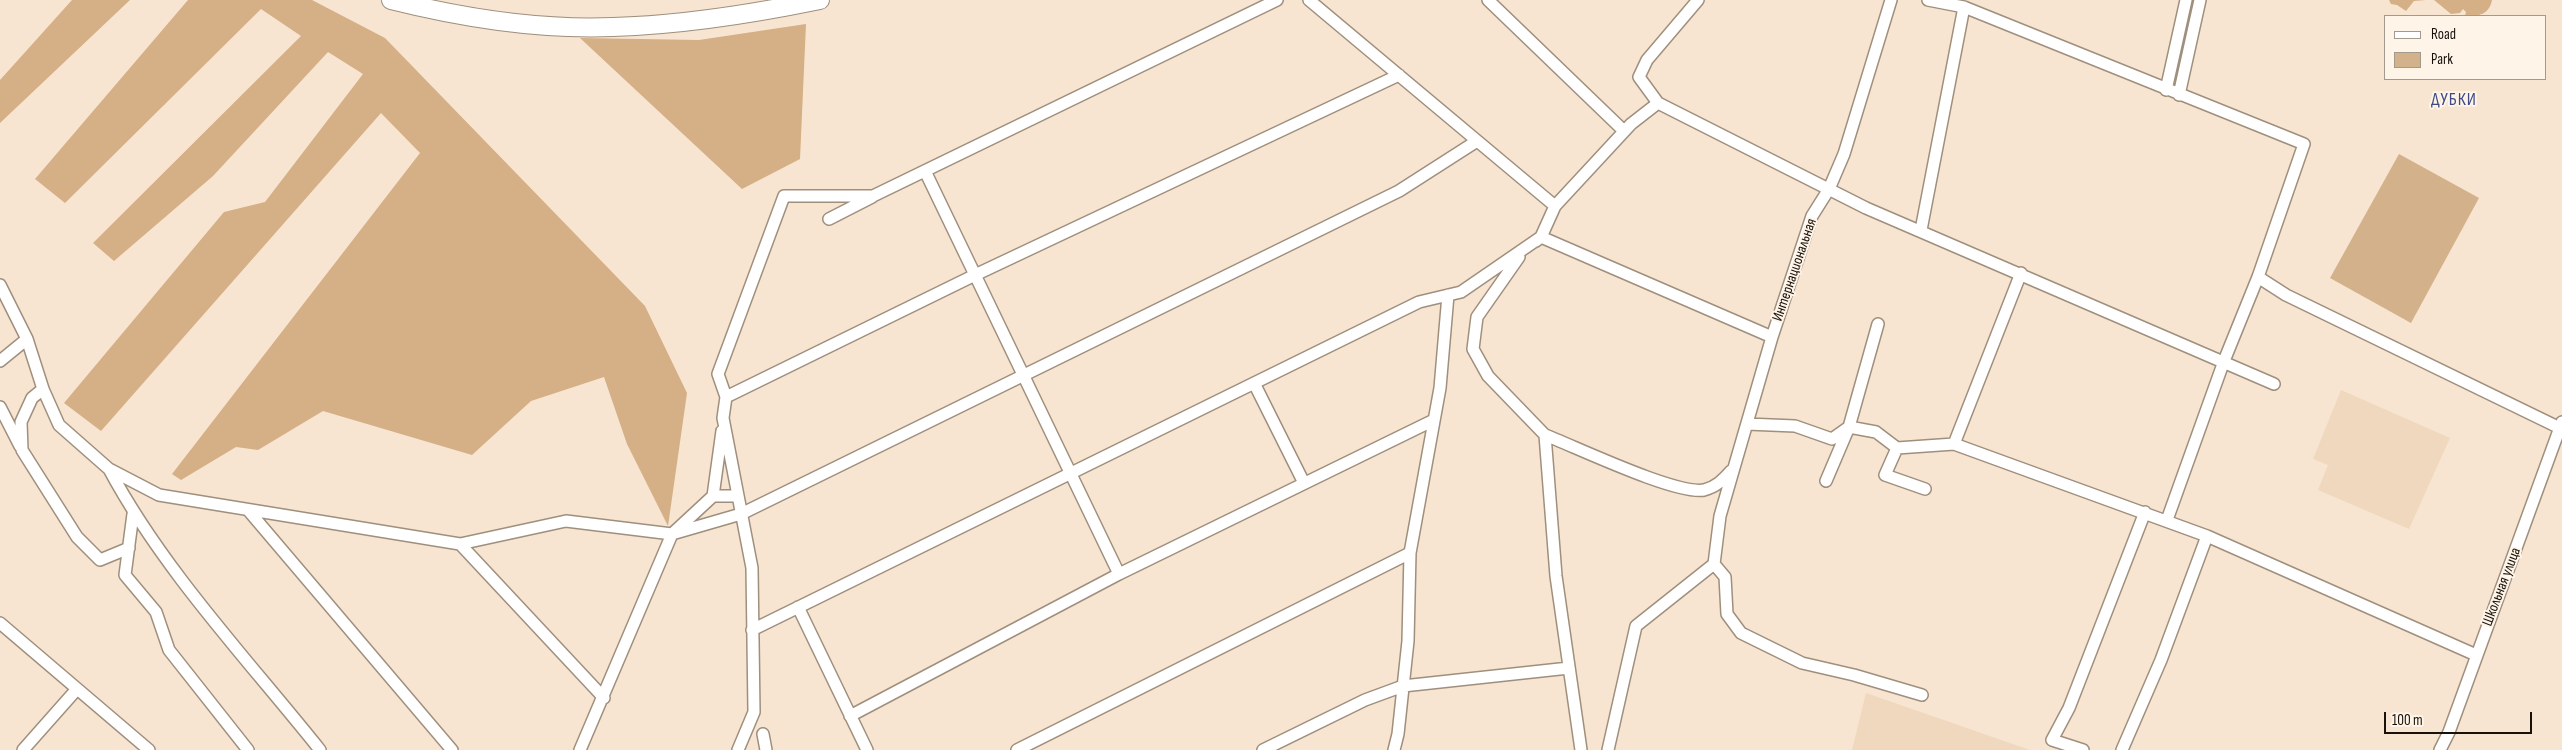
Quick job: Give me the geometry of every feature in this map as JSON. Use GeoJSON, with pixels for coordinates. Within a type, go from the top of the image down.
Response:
{"type":"FeatureCollection","features":[{"type":"Feature","properties":{"kind":"main road"},"geometry":{"type":"LineString","coordinates":[[391,0],[450,14],[518,23],[612,27],[743,15],[820,0]]}},
{"type":"Feature","properties":{"kind":"street"},"geometry":{"type":"LineString","coordinates":[[830,219],[1277,0]]}},
{"type":"Feature","properties":{"kind":"street"},"geometry":{"type":"LineString","coordinates":[[1309,0],[1555,206]]}},
{"type":"Feature","properties":{"kind":"street"},"geometry":{"type":"LineString","coordinates":[[1488,0],[1624,130]]}},
{"type":"Feature","properties":{"kind":"street"},"geometry":{"type":"LineString","coordinates":[[1698,0],[1647,60],[1639,77],[1658,103],[1866,208],[2021,273],[2274,384]]}},
{"type":"Feature","properties":{"kind":"street","name":"Интернациональная"},"geometry":{"type":"LineString","coordinates":[[1714,564],[1720,516],[1772,337],[1812,216],[1829,189],[1844,154],[1891,0]]}},
{"type":"Feature","properties":{"kind":"street"},"geometry":{"type":"LineString","coordinates":[[1928,0],[1964,7],[2304,144],[2258,277],[2224,361],[2167,520]]}},
{"type":"Feature","properties":{"kind":"street"},"geometry":{"type":"LineString","coordinates":[[2166,90],[2186,0]]}},
{"type":"Feature","properties":{"kind":"street"},"geometry":{"type":"LineString","coordinates":[[2180,95],[2200,0]]}},
{"type":"Feature","properties":{"kind":"street"},"geometry":{"type":"LineString","coordinates":[[1921,230],[1964,7]]}},
{"type":"Feature","properties":{"kind":"street"},"geometry":{"type":"LineString","coordinates":[[726,397],[975,275],[1399,75]]}},
{"type":"Feature","properties":{"kind":"street"},"geometry":{"type":"LineString","coordinates":[[1658,103],[1624,130],[1555,206],[1541,237],[1514,262],[1477,317],[1473,349],[1488,376],[1545,435],[1672,486],[1703,490],[1722,483],[1735,465]]}},
{"type":"Feature","properties":{"kind":"street"},"geometry":{"type":"LineString","coordinates":[[0,285],[27,340],[43,389],[59,425],[109,469],[159,495],[460,544],[566,521],[672,534],[741,514],[1399,191],[1477,140]]}},
{"type":"Feature","properties":{"kind":"street"},"geometry":{"type":"LineString","coordinates":[[925,171],[1119,574]]}},
{"type":"Feature","properties":{"kind":"street"},"geometry":{"type":"LineString","coordinates":[[580,750],[604,698],[672,534],[713,496],[726,397],[718,374],[784,196],[874,196]]}},
{"type":"Feature","properties":{"kind":"street"},"geometry":{"type":"LineString","coordinates":[[1541,237],[1772,337]]}},
{"type":"Feature","properties":{"kind":"street"},"geometry":{"type":"LineString","coordinates":[[752,630],[1419,302],[1460,292],[1541,237]]}},
{"type":"Feature","properties":{"kind":"street"},"geometry":{"type":"LineString","coordinates":[[1954,444],[2021,273]]}},
{"type":"Feature","properties":{"kind":"street"},"geometry":{"type":"LineString","coordinates":[[2258,277],[2286,295],[2561,426]]}},
{"type":"Feature","properties":{"kind":"street"},"geometry":{"type":"LineString","coordinates":[[1394,750],[1398,734],[1408,641],[1410,553],[1440,388],[1448,295]]}},
{"type":"Feature","properties":{"kind":"street"},"geometry":{"type":"LineString","coordinates":[[1826,481],[1849,427],[1878,324]]}},
{"type":"Feature","properties":{"kind":"street"},"geometry":{"type":"LineString","coordinates":[[0,361],[27,340]]}},
{"type":"Feature","properties":{"kind":"street"},"geometry":{"type":"LineString","coordinates":[[1254,383],[1304,483]]}},
{"type":"Feature","properties":{"kind":"street"},"geometry":{"type":"LineString","coordinates":[[22,450],[21,422],[32,398],[43,389]]}},
{"type":"Feature","properties":{"kind":"street"},"geometry":{"type":"LineString","coordinates":[[726,397],[723,418],[752,568],[754,712],[738,750]]}},
{"type":"Feature","properties":{"kind":"street"},"geometry":{"type":"LineString","coordinates":[[0,407],[22,450],[77,537],[100,560],[129,548]]}},
{"type":"Feature","properties":{"kind":"street"},"geometry":{"type":"LineString","coordinates":[[850,716],[1119,574],[1434,420]]}},
{"type":"Feature","properties":{"kind":"street"},"geometry":{"type":"LineString","coordinates":[[1747,424],[1795,426],[1832,439],[1849,427],[1876,432],[1897,448],[1954,444],[2208,536],[2476,655]]}},
{"type":"Feature","properties":{"kind":"street","name":"Школьная улица"},"geometry":{"type":"LineString","coordinates":[[2440,750],[2449,732],[2561,426]]}},
{"type":"Feature","properties":{"kind":"street"},"geometry":{"type":"LineString","coordinates":[[1545,435],[1556,576],[1581,750]]}},
{"type":"Feature","properties":{"kind":"street"},"geometry":{"type":"LineString","coordinates":[[1897,448],[1885,475],[1925,489]]}},
{"type":"Feature","properties":{"kind":"street"},"geometry":{"type":"LineString","coordinates":[[109,469],[133,514],[170,565],[320,750]]}},
{"type":"Feature","properties":{"kind":"street"},"geometry":{"type":"LineString","coordinates":[[713,496],[738,496]]}},
{"type":"Feature","properties":{"kind":"street"},"geometry":{"type":"LineString","coordinates":[[248,510],[452,750]]}},
{"type":"Feature","properties":{"kind":"street"},"geometry":{"type":"LineString","coordinates":[[2083,750],[2052,740],[2069,708],[2145,512]]}},
{"type":"Feature","properties":{"kind":"street"},"geometry":{"type":"LineString","coordinates":[[133,514],[125,575],[156,612],[169,650],[248,750]]}},
{"type":"Feature","properties":{"kind":"street"},"geometry":{"type":"LineString","coordinates":[[2122,750],[2161,660],[2208,536]]}},
{"type":"Feature","properties":{"kind":"street"},"geometry":{"type":"LineString","coordinates":[[460,544],[604,698]]}},
{"type":"Feature","properties":{"kind":"street"},"geometry":{"type":"LineString","coordinates":[[1017,750],[1410,553]]}},
{"type":"Feature","properties":{"kind":"street"},"geometry":{"type":"LineString","coordinates":[[1608,750],[1636,626],[1714,564],[1724,577],[1727,614],[1740,633],[1802,663],[1854,675],[1922,695]]}},
{"type":"Feature","properties":{"kind":"street"},"geometry":{"type":"LineString","coordinates":[[798,607],[866,750]]}},
{"type":"Feature","properties":{"kind":"street"},"geometry":{"type":"LineString","coordinates":[[0,623],[149,750]]}},
{"type":"Feature","properties":{"kind":"street"},"geometry":{"type":"LineString","coordinates":[[1263,750],[1365,700],[1403,686],[1569,668]]}},
{"type":"Feature","properties":{"kind":"street"},"geometry":{"type":"LineString","coordinates":[[23,750],[77,688]]}},
{"type":"Feature","properties":{"kind":"street"},"geometry":{"type":"LineString","coordinates":[[763,734],[766,750]]}},
{"type":"Feature","properties":{"kind":"shaded area"},"geometry":{"type":"Polygon","coordinates":[[[72,0],[130,0],[0,123],[0,80],[72,0]]]}},
{"type":"Feature","properties":{"kind":"shaded area"},"geometry":{"type":"Polygon","coordinates":[[[188,0],[312,0],[385,38],[645,306],[687,393],[668,526],[627,444],[604,377],[531,401],[472,455],[323,411],[258,450],[236,447],[181,480],[172,474],[420,153],[381,113],[101,431],[64,403],[224,212],[265,202],[363,74],[328,52],[213,176],[114,261],[93,243],[301,36],[261,9],[65,203],[35,179],[188,0]]]}},
{"type":"Feature","properties":{"kind":"shaded area"},"geometry":{"type":"Polygon","coordinates":[[[2389,0],[2426,0],[2414,1],[2406,11],[2397,5],[2391,4],[2389,0]]]}},
{"type":"Feature","properties":{"kind":"shaded area"},"geometry":{"type":"Polygon","coordinates":[[[2434,0],[2492,0],[2491,5],[2483,14],[2465,15],[2466,12],[2463,9],[2460,13],[2451,14],[2434,0]]]}},
{"type":"Feature","properties":{"kind":"shaded area"},"geometry":{"type":"Polygon","coordinates":[[[806,24],[800,159],[742,189],[580,38],[699,40],[806,24]]]}},
{"type":"Feature","properties":{"kind":"shaded area"},"geometry":{"type":"Polygon","coordinates":[[[2341,390],[2450,438],[2409,529],[2318,490],[2328,465],[2313,459],[2341,390]]]}},
{"type":"Feature","properties":{"kind":"shaded area"},"geometry":{"type":"Polygon","coordinates":[[[1866,693],[2030,750],[1852,750],[1866,693]]]}},
{"type":"Feature","properties":{"kind":"green space"},"geometry":{"type":"Polygon","coordinates":[[[2399,154],[2479,198],[2411,323],[2330,278],[2399,154]]]}},
{"type":"Feature","properties":{"kind":"district","name":"ДУБКИ"},"geometry":{"type":"Point","coordinates":[2454,100]}}]}
